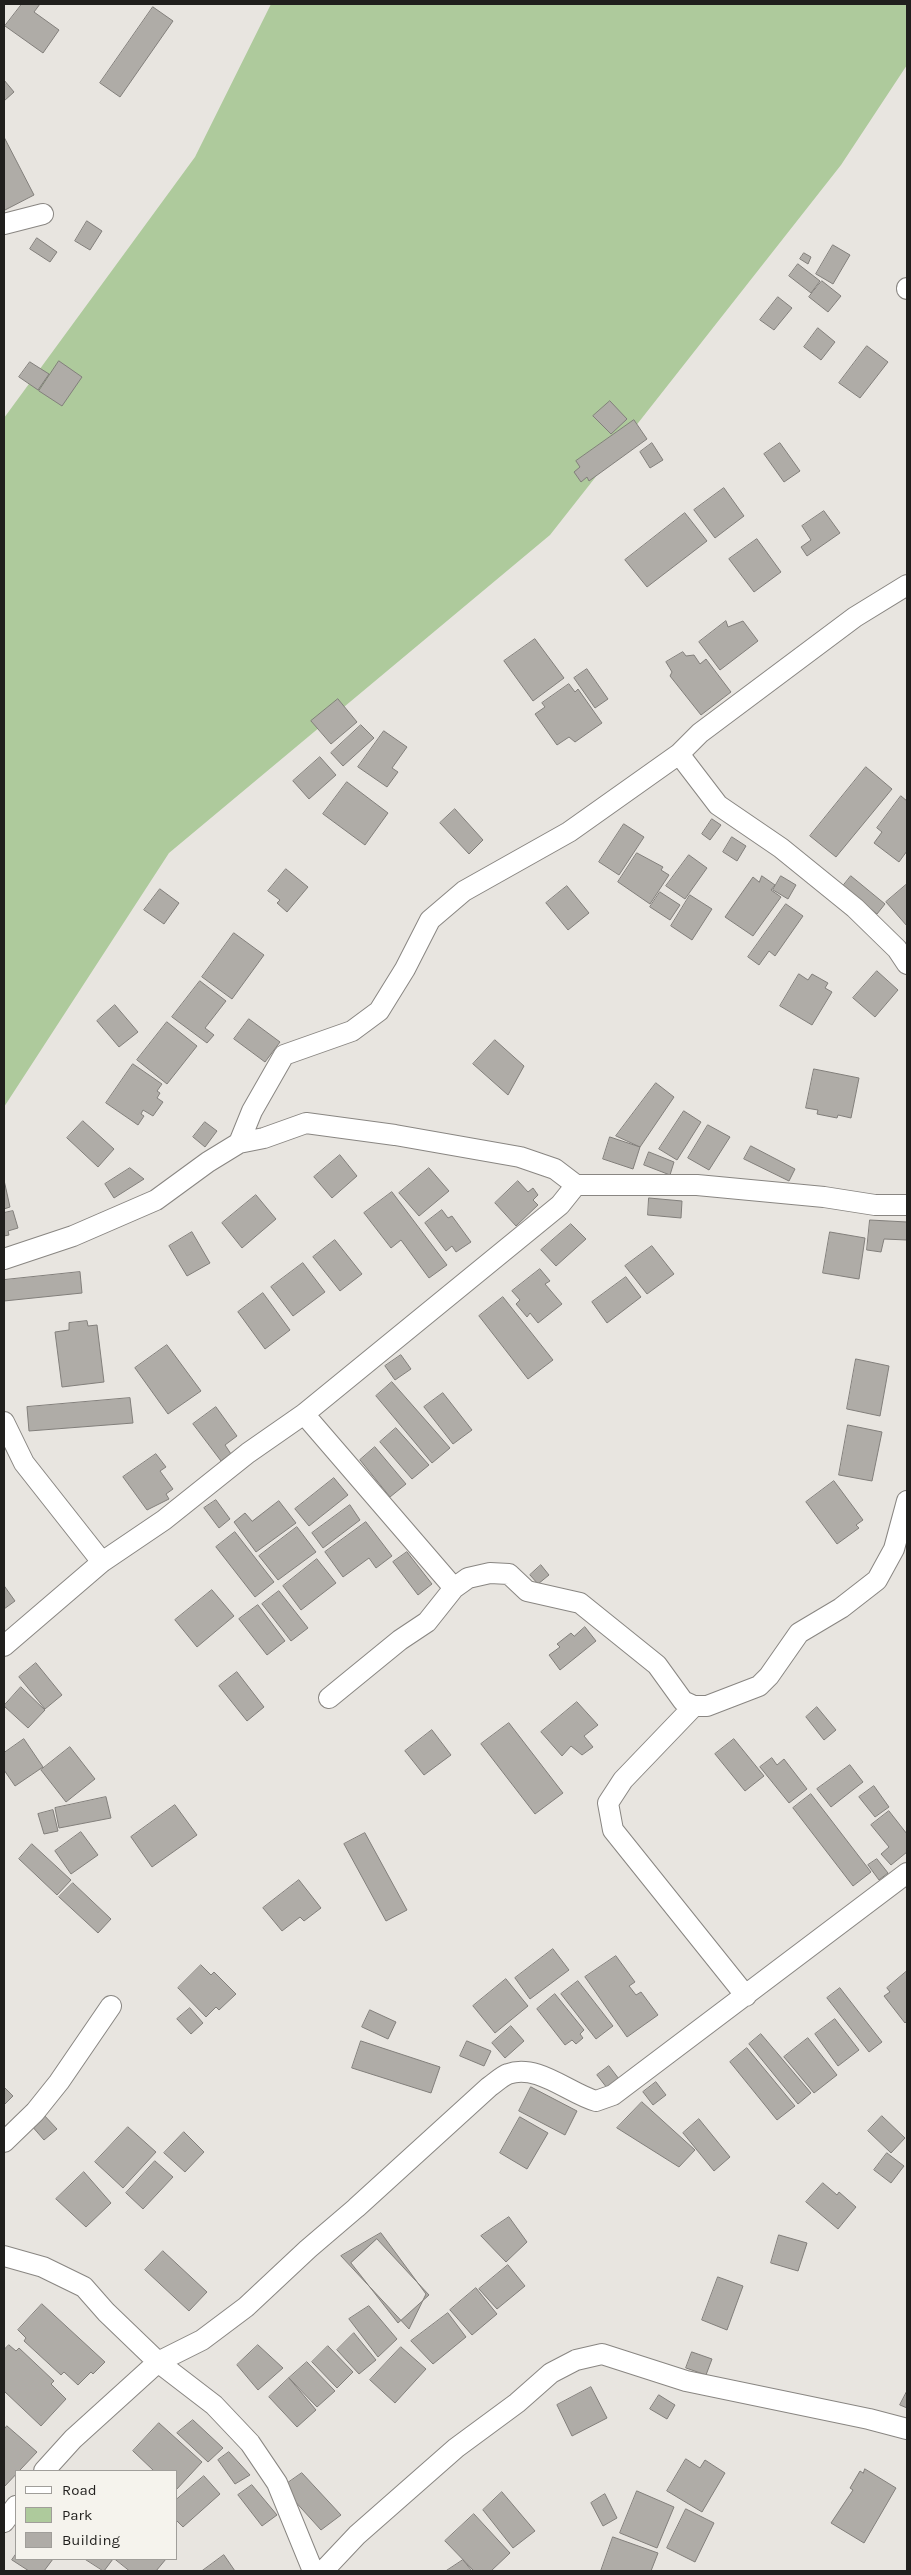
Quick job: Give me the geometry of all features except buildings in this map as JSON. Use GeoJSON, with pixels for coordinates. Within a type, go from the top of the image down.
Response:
{"type":"FeatureCollection","features":[{"type":"Feature","properties":{"kind":"street"},"geometry":{"type":"LineString","coordinates":[[4,224],[43,214]]}},
{"type":"Feature","properties":{"kind":"street"},"geometry":{"type":"LineString","coordinates":[[239,1142],[252,1111],[284,1055],[352,1031],[379,1011],[405,969],[430,920],[464,891],[569,832],[679,754],[700,733],[855,617],[882,603],[907,585]]}},
{"type":"Feature","properties":{"kind":"street"},"geometry":{"type":"LineString","coordinates":[[679,754],[718,805],[781,848],[855,908],[897,949],[907,964]]}},
{"type":"Feature","properties":{"kind":"street"},"geometry":{"type":"LineString","coordinates":[[4,1259],[73,1236],[156,1200],[239,1142],[264,1138],[306,1123],[405,1137],[520,1157],[555,1169],[576,1185],[698,1185],[824,1197],[875,1205],[907,1205]]}},
{"type":"Feature","properties":{"kind":"street"},"geometry":{"type":"LineString","coordinates":[[4,1646],[102,1562],[164,1520],[248,1452],[304,1414],[560,1205],[576,1185]]}},
{"type":"Feature","properties":{"kind":"street"},"geometry":{"type":"LineString","coordinates":[[304,1414],[454,1588]]}},
{"type":"Feature","properties":{"kind":"street"},"geometry":{"type":"LineString","coordinates":[[4,1422],[24,1463],[102,1562]]}},
{"type":"Feature","properties":{"kind":"street"},"geometry":{"type":"LineString","coordinates":[[329,1698],[400,1640],[427,1622],[454,1588],[468,1578],[490,1573],[509,1574],[527,1591],[580,1603],[657,1665],[684,1701],[694,1706],[707,1706],[759,1686],[769,1676],[799,1633],[852,1600],[876,1580],[894,1549],[907,1501]]}},
{"type":"Feature","properties":{"kind":"street"},"geometry":{"type":"LineString","coordinates":[[694,1706],[623,1780],[608,1803],[614,1830],[746,1996]]}},
{"type":"Feature","properties":{"kind":"street"},"geometry":{"type":"LineString","coordinates":[[45,2470],[73,2439],[158,2362],[202,2340],[246,2307],[489,2087],[509,2074],[523,2072],[547,2077],[596,2101],[613,2095],[907,1873]]}},
{"type":"Feature","properties":{"kind":"street"},"geometry":{"type":"LineString","coordinates":[[4,2142],[35,2112],[59,2082],[111,2006]]}},
{"type":"Feature","properties":{"kind":"street"},"geometry":{"type":"LineString","coordinates":[[4,2256],[43,2267],[84,2287],[106,2312],[158,2362],[214,2405],[250,2443],[277,2483],[313,2571]]}},
{"type":"Feature","properties":{"kind":"street"},"geometry":{"type":"LineString","coordinates":[[323,2571],[357,2535],[456,2448],[517,2403],[551,2373],[576,2360],[602,2354],[686,2381],[869,2419],[907,2429]]}},
{"type":"Feature","properties":{"kind":"street"},"geometry":{"type":"LineString","coordinates":[[4,2522],[15,2507]]}},
{"type":"Feature","properties":{"kind":"green space"},"geometry":{"type":"Polygon","coordinates":[[[271,4],[907,4],[907,65],[841,165],[550,535],[169,853],[4,1107],[4,418],[195,157],[271,4]]]}}]}
